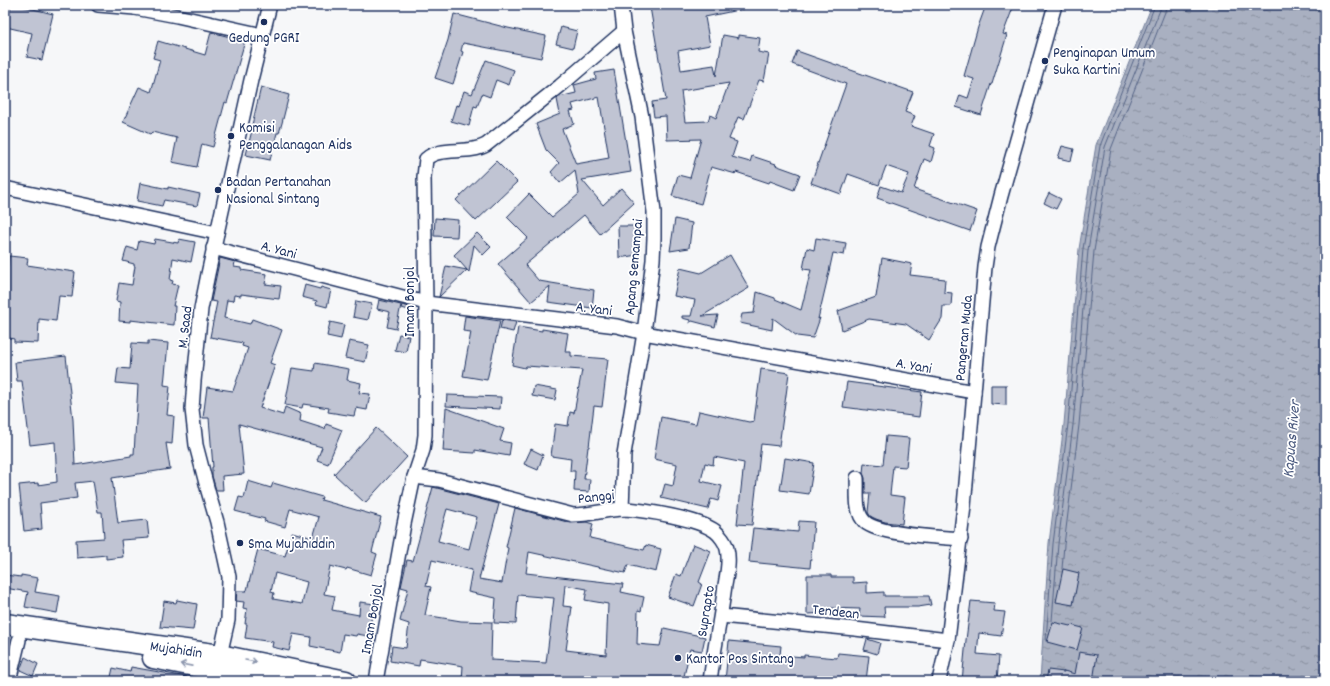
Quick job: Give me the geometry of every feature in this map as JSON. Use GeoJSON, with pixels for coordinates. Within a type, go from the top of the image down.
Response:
{"type":"FeatureCollection","features":[{"type":"Feature","properties":{"kind":"main road","name":"Mujahidin"},"geometry":{"type":"LineString","coordinates":[[5,624],[222,664],[346,681]]}},
{"type":"Feature","properties":{"kind":"main road","name":"Mujahidin"},"geometry":{"type":"LineString","coordinates":[[12,638],[152,658],[222,664]]}},
{"type":"Feature","properties":{"kind":"main road"},"geometry":{"type":"LineString","coordinates":[[222,664],[271,681]]}},
{"type":"Feature","properties":{"kind":"street"},"geometry":{"type":"LineString","coordinates":[[98,5],[135,7],[262,35]]}},
{"type":"Feature","properties":{"kind":"street","name":"M. Saad"},"geometry":{"type":"LineString","coordinates":[[222,664],[228,620],[229,576],[217,522],[196,445],[192,409],[201,309],[213,248],[270,5]]}},
{"type":"Feature","properties":{"kind":"street","name":"Apang Semampai"},"geometry":{"type":"LineString","coordinates":[[621,5],[624,32],[642,117],[654,212],[653,260],[644,332],[624,454],[622,509]]}},
{"type":"Feature","properties":{"kind":"street","name":"Pangeran Muda"},"geometry":{"type":"LineString","coordinates":[[939,681],[948,640],[961,539],[988,247],[1014,146],[1055,5]]}},
{"type":"Feature","properties":{"kind":"street","name":"Imam Bonjol"},"geometry":{"type":"LineString","coordinates":[[376,681],[414,477],[425,435],[426,304],[424,177],[426,159],[435,153],[475,150],[486,145],[560,86],[624,32]]}},
{"type":"Feature","properties":{"kind":"street"},"geometry":{"type":"LineString","coordinates":[[5,188],[217,233]]}},
{"type":"Feature","properties":{"kind":"street","name":"A. Yani"},"geometry":{"type":"LineString","coordinates":[[213,248],[426,304],[617,326],[974,392]]}},
{"type":"Feature","properties":{"kind":"street","name":"Panggi"},"geometry":{"type":"LineString","coordinates":[[414,477],[439,480],[573,515],[586,515],[622,509],[641,510],[684,519],[706,526],[716,532],[722,539],[727,548],[727,571]]}},
{"type":"Feature","properties":{"kind":"street"},"geometry":{"type":"LineString","coordinates":[[857,478],[858,509],[864,521],[869,524],[888,532],[961,539]]}},
{"type":"Feature","properties":{"kind":"street","name":"Suprapto"},"geometry":{"type":"LineString","coordinates":[[710,681],[727,571]]}},
{"type":"Feature","properties":{"kind":"street","name":"Tendean"},"geometry":{"type":"LineString","coordinates":[[721,616],[840,627],[948,640]]}},
{"type":"Feature","properties":{"kind":"street"},"geometry":{"type":"LineString","coordinates":[[9,681],[12,638]]}},
{"type":"Feature","properties":{"kind":"water","name":"Kapuas River"},"geometry":{"type":"Polygon","coordinates":[[[1152,5],[1325,5],[1325,681],[1040,681],[1049,543],[1064,424],[1079,249],[1096,145],[1152,5]]]}},
{"type":"Feature","properties":{"kind":"building"},"geometry":{"type":"Polygon","coordinates":[[[11,5],[17,5],[53,14],[42,60],[27,57],[32,33],[6,27],[11,5]]]}},
{"type":"Feature","properties":{"kind":"building"},"geometry":{"type":"Polygon","coordinates":[[[659,5],[742,5],[743,9],[705,17],[710,45],[678,51],[681,70],[714,65],[716,76],[723,35],[739,38],[739,35],[760,38],[758,52],[769,54],[764,81],[759,80],[744,119],[738,117],[729,139],[737,142],[732,157],[750,162],[752,156],[800,174],[794,190],[770,181],[769,183],[736,172],[736,174],[711,167],[701,204],[672,196],[678,175],[690,178],[701,139],[667,140],[666,116],[654,117],[652,102],[666,100],[650,7],[659,5]],[[729,83],[681,91],[685,122],[708,121],[710,115],[716,118],[729,83]]]}},
{"type":"Feature","properties":{"kind":"building"},"geometry":{"type":"Polygon","coordinates":[[[986,5],[1014,5],[1003,34],[1007,35],[981,115],[956,107],[960,95],[968,98],[974,79],[964,76],[986,5]]]}},
{"type":"Feature","properties":{"kind":"building"},"geometry":{"type":"Polygon","coordinates":[[[454,14],[546,36],[541,58],[463,43],[461,51],[463,52],[453,84],[435,78],[448,40],[454,14]]]}},
{"type":"Feature","properties":{"kind":"building"},"geometry":{"type":"Polygon","coordinates":[[[561,27],[577,31],[573,48],[556,44],[561,27]]]}},
{"type":"Feature","properties":{"kind":"building"},"geometry":{"type":"Polygon","coordinates":[[[211,32],[245,41],[227,103],[225,102],[213,147],[202,144],[197,167],[172,162],[177,138],[152,132],[150,134],[123,122],[139,87],[151,92],[160,60],[153,58],[158,41],[205,55],[211,32]]]}},
{"type":"Feature","properties":{"kind":"building"},"geometry":{"type":"Polygon","coordinates":[[[797,51],[913,92],[905,112],[915,116],[911,126],[934,134],[930,146],[935,148],[931,162],[924,159],[914,189],[977,211],[970,231],[877,198],[881,186],[901,193],[909,174],[886,166],[879,185],[848,174],[841,194],[811,183],[846,84],[792,64],[797,51]]]}},
{"type":"Feature","properties":{"kind":"building"},"geometry":{"type":"Polygon","coordinates":[[[486,60],[514,70],[509,85],[496,80],[490,97],[482,94],[477,107],[474,106],[469,126],[451,121],[456,105],[459,106],[464,91],[472,94],[486,60]]]}},
{"type":"Feature","properties":{"kind":"building"},"geometry":{"type":"Polygon","coordinates":[[[614,70],[631,172],[582,180],[603,205],[621,188],[634,203],[600,234],[584,215],[525,265],[539,281],[594,290],[592,308],[548,302],[550,286],[531,302],[498,264],[528,238],[507,217],[529,194],[552,217],[579,194],[575,170],[560,183],[551,172],[559,163],[546,150],[536,124],[560,114],[557,99],[559,97],[576,93],[574,85],[596,79],[595,73],[614,70]],[[599,97],[572,104],[574,110],[570,111],[574,124],[562,129],[576,164],[609,158],[599,97]]]}},
{"type":"Feature","properties":{"kind":"building"},"geometry":{"type":"Polygon","coordinates":[[[261,87],[289,95],[270,160],[246,155],[261,87]]]}},
{"type":"Feature","properties":{"kind":"building"},"geometry":{"type":"Polygon","coordinates":[[[1062,146],[1074,149],[1071,161],[1058,158],[1062,146]]]}},
{"type":"Feature","properties":{"kind":"building"},"geometry":{"type":"Polygon","coordinates":[[[496,161],[517,182],[476,221],[456,200],[496,161]]]}},
{"type":"Feature","properties":{"kind":"building"},"geometry":{"type":"Polygon","coordinates":[[[140,183],[200,194],[197,206],[164,200],[162,206],[137,201],[140,183]]]}},
{"type":"Feature","properties":{"kind":"building"},"geometry":{"type":"Polygon","coordinates":[[[1049,193],[1061,199],[1056,209],[1044,203],[1049,193]]]}},
{"type":"Feature","properties":{"kind":"building"},"geometry":{"type":"Polygon","coordinates":[[[435,218],[458,220],[457,237],[434,236],[435,218]]]}},
{"type":"Feature","properties":{"kind":"building"},"geometry":{"type":"Polygon","coordinates":[[[675,219],[692,223],[689,248],[670,251],[675,219]]]}},
{"type":"Feature","properties":{"kind":"building"},"geometry":{"type":"Polygon","coordinates":[[[618,226],[636,226],[637,255],[619,258],[618,226]]]}},
{"type":"Feature","properties":{"kind":"building"},"geometry":{"type":"Polygon","coordinates":[[[477,233],[491,247],[483,255],[474,245],[469,272],[454,255],[477,233]]]}},
{"type":"Feature","properties":{"kind":"building"},"geometry":{"type":"Polygon","coordinates":[[[816,238],[846,243],[844,255],[833,253],[818,319],[820,318],[813,338],[797,336],[773,318],[772,330],[740,323],[742,314],[754,313],[757,292],[775,298],[801,310],[811,270],[803,269],[807,248],[814,250],[816,238]]]}},
{"type":"Feature","properties":{"kind":"building"},"geometry":{"type":"Polygon","coordinates":[[[155,239],[178,243],[179,239],[195,242],[191,262],[173,258],[170,280],[173,281],[172,284],[178,285],[173,306],[175,306],[174,325],[130,320],[130,322],[119,321],[120,302],[116,301],[119,283],[132,285],[135,266],[134,264],[123,261],[127,247],[137,250],[139,241],[154,244],[155,239]]]}},
{"type":"Feature","properties":{"kind":"building"},"geometry":{"type":"Polygon","coordinates":[[[730,255],[749,288],[702,316],[718,315],[715,327],[692,321],[689,323],[690,320],[682,318],[682,316],[691,316],[695,300],[674,296],[680,268],[701,273],[730,255]]]}},
{"type":"Feature","properties":{"kind":"building"},"geometry":{"type":"Polygon","coordinates":[[[9,256],[28,258],[27,265],[75,272],[72,297],[59,296],[56,321],[39,319],[38,343],[14,342],[14,339],[5,337],[5,286],[9,256]]]}},
{"type":"Feature","properties":{"kind":"building"},"geometry":{"type":"Polygon","coordinates":[[[220,258],[235,262],[234,267],[241,268],[241,270],[267,274],[265,284],[281,286],[279,299],[241,294],[241,296],[234,295],[233,301],[227,300],[224,318],[250,324],[252,319],[282,330],[270,363],[275,365],[260,408],[283,415],[285,407],[301,414],[300,421],[325,429],[326,424],[342,430],[328,464],[317,460],[322,447],[239,424],[244,474],[222,476],[223,490],[216,490],[212,476],[213,467],[209,418],[203,418],[207,387],[233,391],[248,348],[242,346],[243,343],[210,337],[217,302],[211,301],[220,258]]]}},
{"type":"Feature","properties":{"kind":"building"},"geometry":{"type":"Polygon","coordinates":[[[882,258],[912,264],[910,275],[945,279],[944,292],[952,293],[951,306],[943,306],[942,319],[929,340],[906,324],[869,319],[842,330],[838,311],[876,297],[882,258]]]}},
{"type":"Feature","properties":{"kind":"building"},"geometry":{"type":"Polygon","coordinates":[[[446,266],[467,270],[439,297],[446,266]]]}},
{"type":"Feature","properties":{"kind":"building"},"geometry":{"type":"Polygon","coordinates":[[[305,285],[331,290],[327,307],[316,304],[317,301],[302,297],[305,285]]]}},
{"type":"Feature","properties":{"kind":"building"},"geometry":{"type":"Polygon","coordinates":[[[379,300],[401,305],[396,329],[387,327],[390,312],[377,309],[379,300]]]}},
{"type":"Feature","properties":{"kind":"building"},"geometry":{"type":"Polygon","coordinates":[[[356,301],[372,304],[368,320],[353,317],[356,301]]]}},
{"type":"Feature","properties":{"kind":"building"},"geometry":{"type":"Polygon","coordinates":[[[402,305],[414,308],[414,311],[401,308],[402,305]]]}},
{"type":"Feature","properties":{"kind":"building"},"geometry":{"type":"Polygon","coordinates":[[[465,316],[500,321],[487,380],[463,376],[471,332],[463,331],[465,316]]]}},
{"type":"Feature","properties":{"kind":"building"},"geometry":{"type":"Polygon","coordinates":[[[502,320],[516,322],[513,332],[500,329],[502,320]]]}},
{"type":"Feature","properties":{"kind":"building"},"geometry":{"type":"Polygon","coordinates":[[[330,322],[344,325],[341,339],[327,336],[330,322]]]}},
{"type":"Feature","properties":{"kind":"building"},"geometry":{"type":"Polygon","coordinates":[[[518,327],[568,333],[565,352],[571,352],[571,356],[608,359],[602,407],[594,406],[588,447],[584,479],[590,479],[589,492],[574,491],[575,471],[570,471],[571,459],[551,456],[555,424],[568,426],[570,412],[574,413],[582,370],[526,366],[525,368],[512,365],[518,327]]]}},
{"type":"Feature","properties":{"kind":"building"},"geometry":{"type":"Polygon","coordinates":[[[399,334],[409,336],[406,352],[395,350],[399,334]]]}},
{"type":"Feature","properties":{"kind":"building"},"geometry":{"type":"Polygon","coordinates":[[[148,341],[168,343],[164,385],[170,386],[167,415],[174,416],[172,444],[166,443],[170,469],[112,478],[118,523],[147,520],[149,538],[121,540],[123,557],[106,559],[106,555],[77,558],[76,540],[104,538],[102,512],[98,512],[93,481],[75,483],[77,498],[40,503],[42,529],[24,531],[19,485],[38,483],[38,485],[57,482],[55,442],[30,445],[22,381],[17,381],[15,362],[66,356],[73,420],[75,465],[131,456],[131,454],[134,454],[138,385],[116,383],[118,368],[130,369],[132,343],[148,344],[148,341]]]}},
{"type":"Feature","properties":{"kind":"building"},"geometry":{"type":"Polygon","coordinates":[[[349,341],[369,345],[365,362],[345,358],[349,341]]]}},
{"type":"Feature","properties":{"kind":"building"},"geometry":{"type":"Polygon","coordinates":[[[315,363],[349,369],[347,380],[361,383],[359,393],[370,394],[367,410],[356,408],[354,416],[328,412],[329,408],[303,404],[302,408],[285,405],[292,368],[314,371],[315,363]]]}},
{"type":"Feature","properties":{"kind":"building"},"geometry":{"type":"Polygon","coordinates":[[[761,369],[789,373],[779,446],[761,444],[752,525],[737,524],[744,463],[714,457],[713,465],[705,463],[701,481],[722,486],[718,501],[711,499],[708,509],[661,498],[665,484],[673,486],[677,464],[654,459],[661,417],[696,424],[699,411],[749,422],[754,421],[761,369]]]}},
{"type":"Feature","properties":{"kind":"building"},"geometry":{"type":"Polygon","coordinates":[[[847,382],[922,392],[919,417],[843,407],[847,382]]]}},
{"type":"Feature","properties":{"kind":"building"},"geometry":{"type":"Polygon","coordinates":[[[991,385],[1006,385],[1006,405],[991,404],[991,385]]]}},
{"type":"Feature","properties":{"kind":"building"},"geometry":{"type":"Polygon","coordinates":[[[534,386],[557,390],[555,400],[532,396],[534,386]]]}},
{"type":"Feature","properties":{"kind":"building"},"geometry":{"type":"Polygon","coordinates":[[[447,395],[501,397],[500,409],[446,406],[447,395]]]}},
{"type":"Feature","properties":{"kind":"building"},"geometry":{"type":"Polygon","coordinates":[[[446,408],[504,429],[500,441],[511,443],[509,456],[475,450],[475,453],[443,451],[446,408]]]}},
{"type":"Feature","properties":{"kind":"building"},"geometry":{"type":"Polygon","coordinates":[[[376,428],[407,457],[365,503],[334,474],[376,428]]]}},
{"type":"Feature","properties":{"kind":"building"},"geometry":{"type":"Polygon","coordinates":[[[886,436],[909,438],[906,467],[893,466],[890,495],[905,497],[902,524],[885,522],[876,519],[870,516],[868,512],[870,493],[865,493],[865,478],[863,473],[864,463],[883,465],[886,436]]]}},
{"type":"Feature","properties":{"kind":"building"},"geometry":{"type":"Polygon","coordinates":[[[531,449],[543,455],[538,470],[524,464],[531,449]]]}},
{"type":"Feature","properties":{"kind":"building"},"geometry":{"type":"Polygon","coordinates":[[[785,458],[814,463],[809,494],[780,490],[785,458]]]}},
{"type":"Feature","properties":{"kind":"building"},"geometry":{"type":"Polygon","coordinates":[[[248,481],[271,488],[273,483],[322,497],[321,500],[381,517],[372,552],[377,554],[371,575],[347,568],[346,570],[330,566],[324,594],[335,596],[332,610],[359,615],[360,602],[375,604],[368,636],[343,634],[340,652],[310,646],[311,637],[293,634],[289,651],[272,647],[273,642],[245,638],[247,609],[243,608],[244,602],[236,601],[237,591],[247,590],[258,549],[285,556],[292,532],[313,538],[319,517],[290,509],[285,527],[264,521],[265,519],[235,511],[239,497],[244,498],[248,481]],[[275,573],[271,592],[274,593],[273,599],[302,604],[307,582],[275,573]]]}},
{"type":"Feature","properties":{"kind":"building"},"geometry":{"type":"Polygon","coordinates":[[[433,487],[499,504],[479,579],[502,583],[508,548],[506,547],[515,508],[571,523],[586,522],[593,524],[590,538],[644,550],[646,545],[661,549],[656,572],[628,565],[625,573],[529,552],[526,573],[623,584],[621,592],[644,597],[641,611],[638,610],[637,644],[660,646],[664,628],[705,637],[702,651],[690,649],[683,681],[566,681],[540,678],[540,681],[462,680],[463,666],[420,659],[419,666],[390,661],[392,646],[406,648],[409,624],[400,621],[408,589],[401,587],[407,560],[413,561],[433,487]],[[447,509],[438,541],[469,549],[477,517],[447,509]],[[432,560],[426,586],[431,587],[425,615],[461,621],[492,622],[491,660],[546,663],[554,598],[518,595],[516,624],[494,623],[496,598],[468,592],[472,570],[432,560]],[[565,585],[563,606],[572,607],[566,650],[606,655],[608,604],[585,600],[587,589],[565,585]]]}},
{"type":"Feature","properties":{"kind":"building"},"geometry":{"type":"Polygon","coordinates":[[[799,521],[814,522],[810,568],[749,562],[753,528],[798,532],[799,521]]]}},
{"type":"Feature","properties":{"kind":"building"},"geometry":{"type":"Polygon","coordinates":[[[693,544],[711,551],[699,582],[702,584],[694,606],[668,597],[676,574],[681,576],[693,544]]]}},
{"type":"Feature","properties":{"kind":"building"},"geometry":{"type":"Polygon","coordinates":[[[1063,569],[1079,573],[1073,605],[1056,602],[1063,569]]]}},
{"type":"Feature","properties":{"kind":"building"},"geometry":{"type":"Polygon","coordinates":[[[5,575],[21,577],[21,575],[38,578],[35,592],[60,596],[57,613],[25,607],[28,592],[5,588],[5,575]]]}},
{"type":"Feature","properties":{"kind":"building"},"geometry":{"type":"Polygon","coordinates":[[[807,575],[853,577],[853,583],[867,582],[867,593],[884,592],[884,596],[929,596],[931,605],[918,607],[884,607],[885,617],[859,616],[860,609],[831,608],[831,613],[807,614],[807,575]]]}},
{"type":"Feature","properties":{"kind":"building"},"geometry":{"type":"Polygon","coordinates":[[[177,600],[197,604],[193,630],[160,627],[164,601],[176,603],[177,600]]]}},
{"type":"Feature","properties":{"kind":"building"},"geometry":{"type":"Polygon","coordinates":[[[971,601],[995,603],[994,611],[1005,612],[1001,636],[979,633],[977,654],[999,656],[997,681],[962,681],[971,601]]]}},
{"type":"Feature","properties":{"kind":"building"},"geometry":{"type":"Polygon","coordinates":[[[1053,622],[1083,628],[1077,650],[1047,642],[1053,622]]]}},
{"type":"Feature","properties":{"kind":"building"},"geometry":{"type":"Polygon","coordinates":[[[867,639],[880,643],[877,654],[864,650],[867,639]]]}},
{"type":"Feature","properties":{"kind":"building"},"geometry":{"type":"Polygon","coordinates":[[[729,641],[781,646],[780,655],[804,657],[804,655],[837,658],[838,653],[869,656],[866,681],[725,681],[729,641]]]}},
{"type":"Feature","properties":{"kind":"building"},"geometry":{"type":"Polygon","coordinates":[[[1079,652],[1097,655],[1093,681],[1046,681],[1048,670],[1064,671],[1075,674],[1079,652]]]}},
{"type":"Feature","properties":{"kind":"building"},"geometry":{"type":"Polygon","coordinates":[[[25,657],[38,664],[33,676],[20,670],[25,657]]]}},
{"type":"Feature","properties":{"kind":"building"},"geometry":{"type":"Polygon","coordinates":[[[131,667],[187,677],[187,681],[110,681],[113,668],[130,672],[131,667]]]}},
{"type":"Feature","properties":{"kind":"place","name":"Gedung PGRI"},"geometry":{"type":"Point","coordinates":[264,22]}},
{"type":"Feature","properties":{"kind":"place","name":"Penginapan Umum Suka Kartini"},"geometry":{"type":"Point","coordinates":[1045,61]}},
{"type":"Feature","properties":{"kind":"place","name":"Komisi Penggalanagan Aids"},"geometry":{"type":"Point","coordinates":[231,136]}},
{"type":"Feature","properties":{"kind":"place","name":"Badan Pertanahan Nasional Sintang"},"geometry":{"type":"Point","coordinates":[218,190]}},
{"type":"Feature","properties":{"kind":"place","name":"Sma Mujahiddin"},"geometry":{"type":"Point","coordinates":[240,543]}},
{"type":"Feature","properties":{"kind":"place","name":"Kantor Pos Sintang"},"geometry":{"type":"Point","coordinates":[678,658]}}]}
